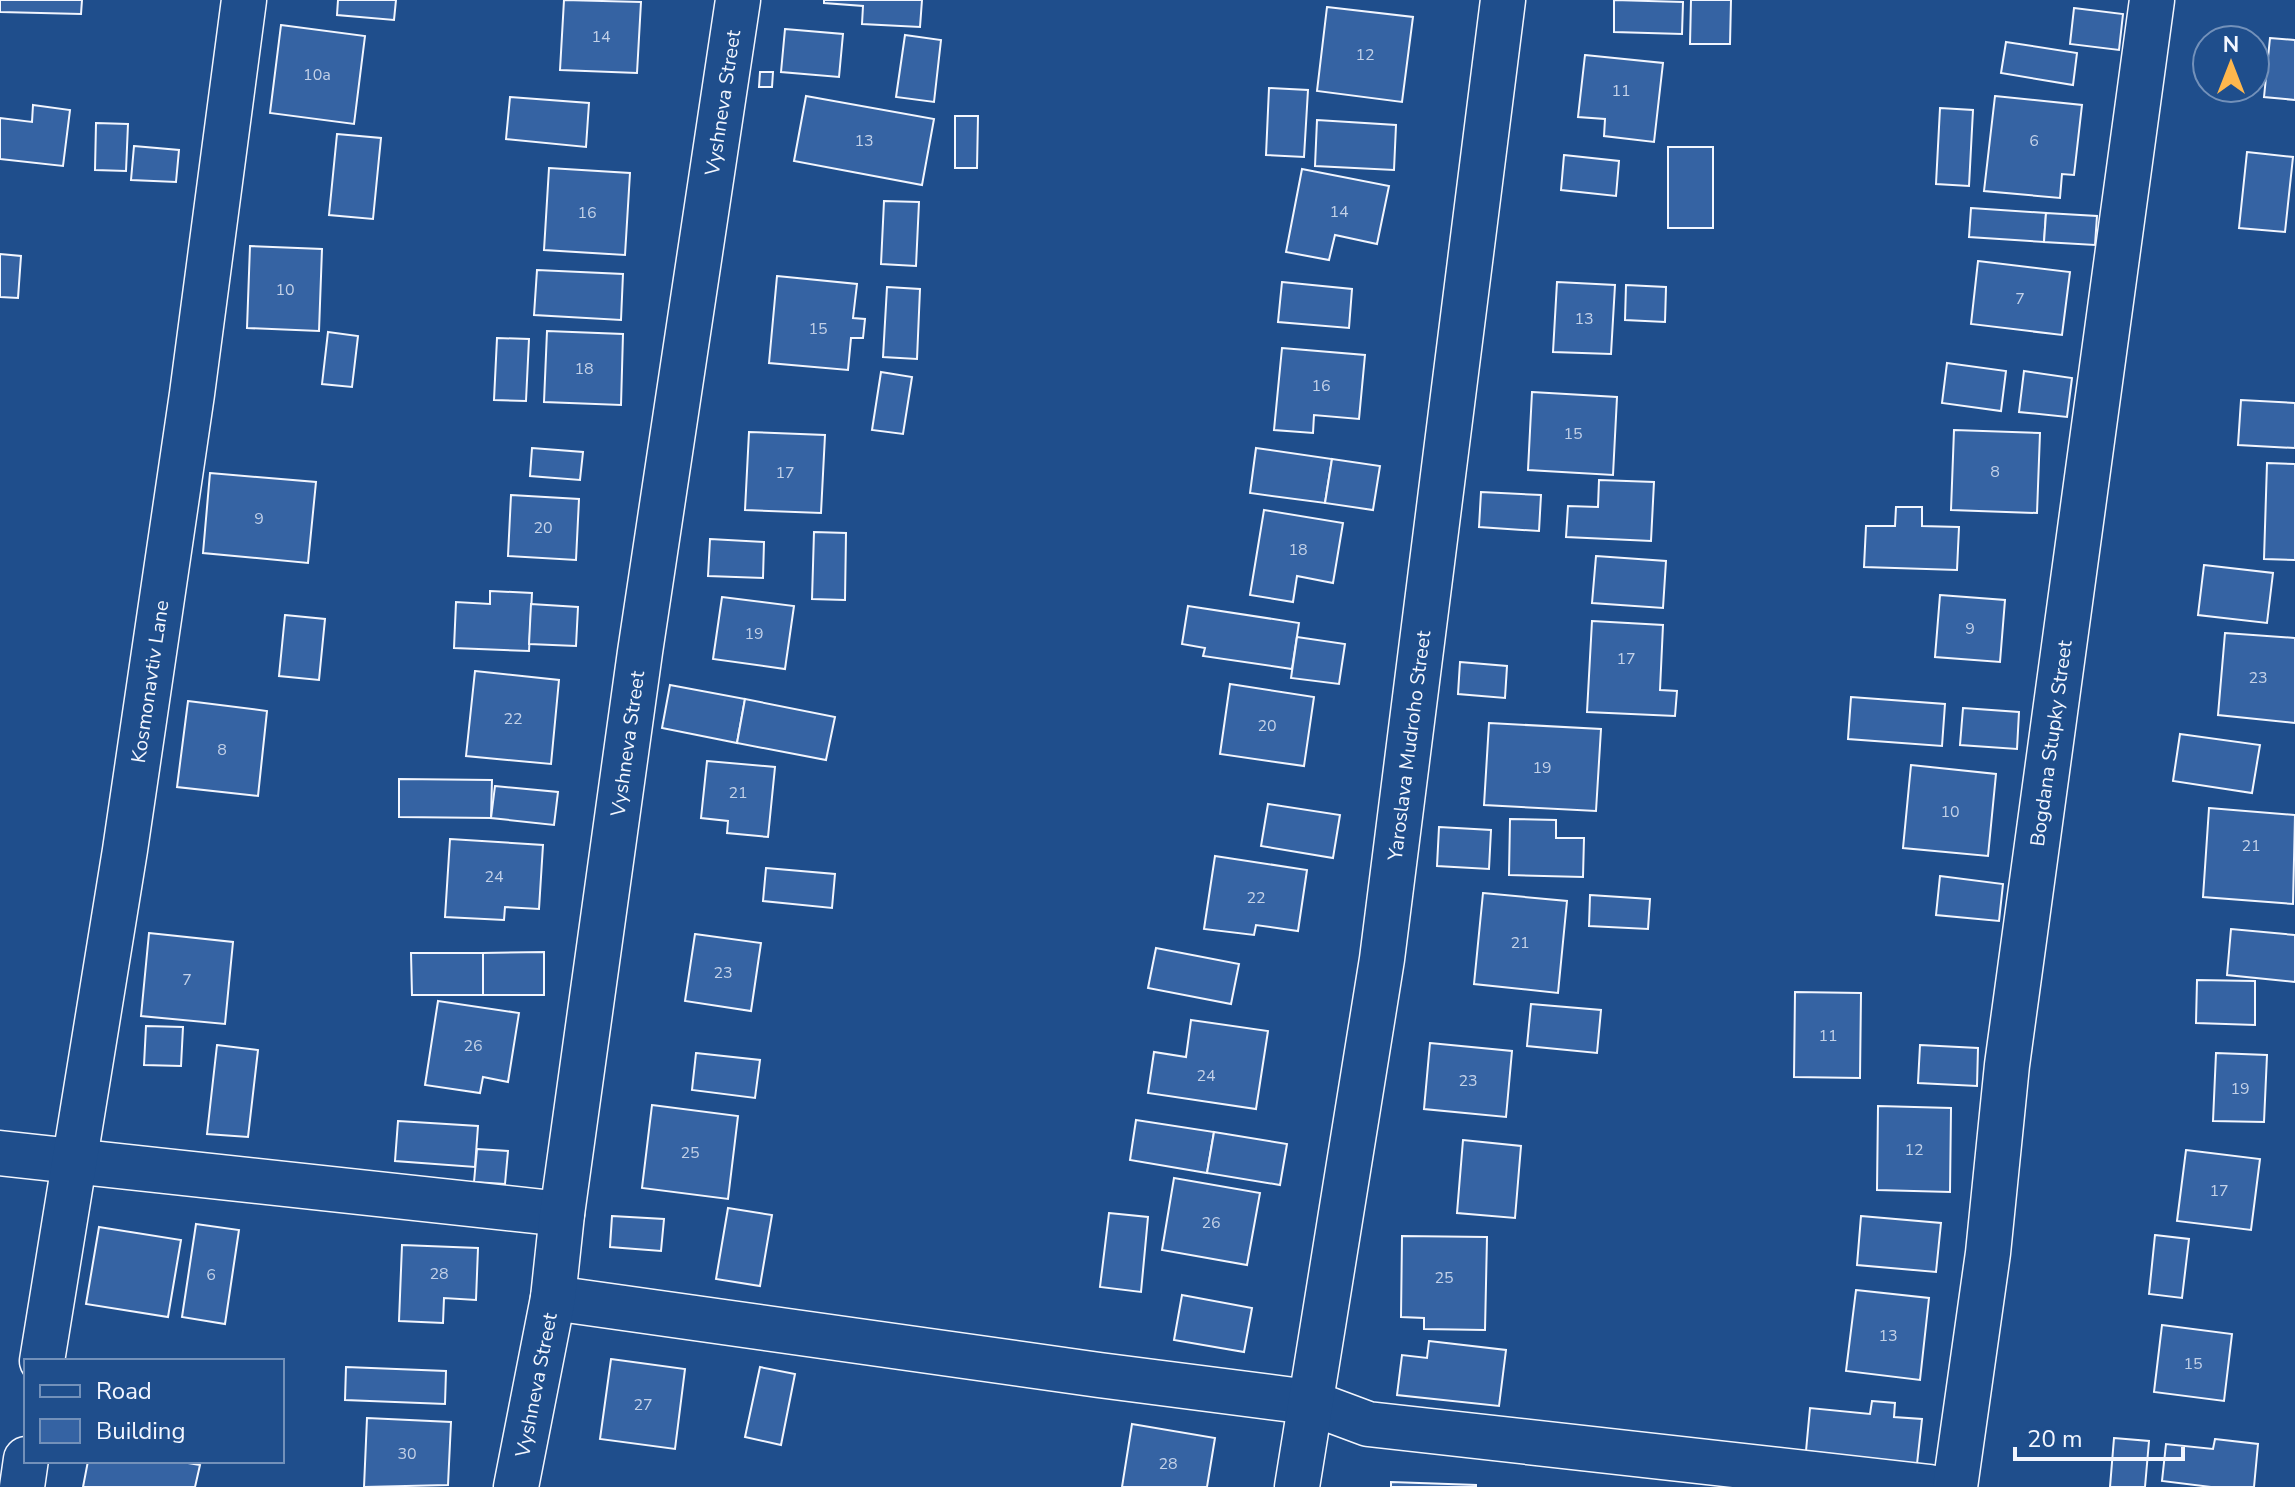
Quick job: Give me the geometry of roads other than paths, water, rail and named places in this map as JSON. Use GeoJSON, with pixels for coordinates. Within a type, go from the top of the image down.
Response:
{"type":"FeatureCollection","features":[{"type":"Feature","properties":{"kind":"street","name":"Kosmonavtiv Lane"},"geometry":{"type":"LineString","coordinates":[[42,1359],[134,787],[192,394],[244,0]]}},
{"type":"Feature","properties":{"kind":"street","name":"Vyshneva Street"},"geometry":{"type":"LineString","coordinates":[[516,1487],[553,1298],[642,637],[738,0]]}},
{"type":"Feature","properties":{"kind":"street","name":"Yaroslava Mudroho Street"},"geometry":{"type":"LineString","coordinates":[[1297,1487],[1382,959],[1503,0]]}},
{"type":"Feature","properties":{"kind":"street","name":"Bogdana Stupky Street"},"geometry":{"type":"LineString","coordinates":[[1955,1487],[1988,1253],[2009,1049],[2152,0]]}},
{"type":"Feature","properties":{"kind":"street"},"geometry":{"type":"LineString","coordinates":[[0,1153],[562,1214]]}},
{"type":"Feature","properties":{"kind":"street"},"geometry":{"type":"LineString","coordinates":[[553,1298],[1309,1402],[1368,1424],[1930,1487]]}},
{"type":"Feature","properties":{"kind":"street"},"geometry":{"type":"LineString","coordinates":[[22,1487],[25,1463]]}}]}
